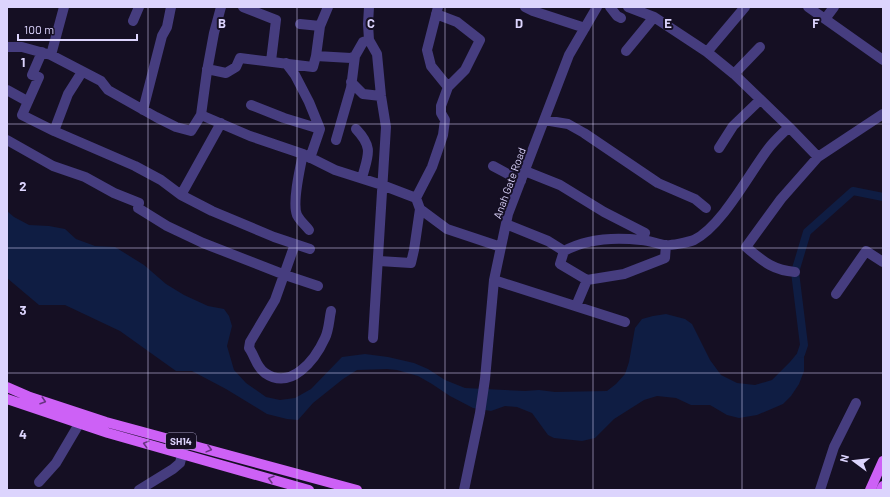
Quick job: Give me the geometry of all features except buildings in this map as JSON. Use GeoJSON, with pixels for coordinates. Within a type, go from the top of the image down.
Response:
{"type":"FeatureCollection","features":[{"type":"Feature","properties":{"kind":"main road","name":"SH14"},"geometry":{"type":"LineString","coordinates":[[7,387],[30,397],[106,422],[185,442],[357,490]]}},
{"type":"Feature","properties":{"kind":"main road","name":"SH14"},"geometry":{"type":"LineString","coordinates":[[7,399],[108,433],[309,490]]}},
{"type":"Feature","properties":{"kind":"main road"},"geometry":{"type":"LineString","coordinates":[[870,490],[883,461]]}},
{"type":"Feature","properties":{"kind":"main road"},"geometry":{"type":"LineString","coordinates":[[881,490],[883,486]]}},
{"type":"Feature","properties":{"kind":"street"},"geometry":{"type":"LineString","coordinates":[[64,7],[47,54],[32,75],[38,77],[22,115],[54,131],[135,166],[162,180],[181,195],[212,211],[237,220],[274,237],[310,249]]}},
{"type":"Feature","properties":{"kind":"street"},"geometry":{"type":"LineString","coordinates":[[133,21],[139,7]]}},
{"type":"Feature","properties":{"kind":"street"},"geometry":{"type":"LineString","coordinates":[[143,110],[162,36],[167,27],[171,7]]}},
{"type":"Feature","properties":{"kind":"street"},"geometry":{"type":"LineString","coordinates":[[7,47],[22,47],[47,54],[101,81],[108,90],[143,110],[176,127],[191,131],[201,115],[207,69],[221,7]]}},
{"type":"Feature","properties":{"kind":"street"},"geometry":{"type":"LineString","coordinates":[[244,7],[262,10],[276,20],[271,61]]}},
{"type":"Feature","properties":{"kind":"street"},"geometry":{"type":"LineString","coordinates":[[207,69],[226,73],[236,67],[240,58],[313,67],[320,26],[328,7]]}},
{"type":"Feature","properties":{"kind":"street"},"geometry":{"type":"LineString","coordinates":[[369,7],[369,40],[377,54],[386,127],[379,261],[373,338]]}},
{"type":"Feature","properties":{"kind":"street"},"geometry":{"type":"LineString","coordinates":[[525,7],[585,28]]}},
{"type":"Feature","properties":{"kind":"street","name":"Anah Gate Road"},"geometry":{"type":"LineString","coordinates":[[464,490],[480,413],[485,379],[494,280],[508,214],[569,56],[597,7]]}},
{"type":"Feature","properties":{"kind":"street"},"geometry":{"type":"LineString","coordinates":[[610,7],[617,16],[621,18]]}},
{"type":"Feature","properties":{"kind":"street"},"geometry":{"type":"LineString","coordinates":[[628,7],[654,17],[707,52],[734,74],[818,157]]}},
{"type":"Feature","properties":{"kind":"street"},"geometry":{"type":"LineString","coordinates":[[707,52],[745,7]]}},
{"type":"Feature","properties":{"kind":"street"},"geometry":{"type":"LineString","coordinates":[[808,7],[883,60]]}},
{"type":"Feature","properties":{"kind":"street"},"geometry":{"type":"LineString","coordinates":[[825,19],[834,7]]}},
{"type":"Feature","properties":{"kind":"street"},"geometry":{"type":"LineString","coordinates":[[379,261],[410,263],[414,250],[420,209],[416,198],[432,167],[443,135],[445,120],[441,106],[448,87],[465,70],[480,40],[457,22],[437,11],[427,50],[431,66],[448,87]]}},
{"type":"Feature","properties":{"kind":"street"},"geometry":{"type":"LineString","coordinates":[[626,51],[654,17]]}},
{"type":"Feature","properties":{"kind":"street"},"geometry":{"type":"LineString","coordinates":[[300,24],[320,26]]}},
{"type":"Feature","properties":{"kind":"street"},"geometry":{"type":"LineString","coordinates":[[336,140],[351,88],[355,56],[363,42],[369,40]]}},
{"type":"Feature","properties":{"kind":"street"},"geometry":{"type":"LineString","coordinates":[[734,74],[760,47]]}},
{"type":"Feature","properties":{"kind":"street"},"geometry":{"type":"LineString","coordinates":[[316,56],[351,58],[355,56]]}},
{"type":"Feature","properties":{"kind":"street"},"geometry":{"type":"LineString","coordinates":[[286,63],[295,75],[309,102],[320,129],[306,156],[296,194],[296,214],[309,230]]}},
{"type":"Feature","properties":{"kind":"street"},"geometry":{"type":"LineString","coordinates":[[54,131],[68,94],[82,72]]}},
{"type":"Feature","properties":{"kind":"street"},"geometry":{"type":"LineString","coordinates":[[351,82],[363,94],[381,96]]}},
{"type":"Feature","properties":{"kind":"street"},"geometry":{"type":"LineString","coordinates":[[7,90],[27,102]]}},
{"type":"Feature","properties":{"kind":"street"},"geometry":{"type":"LineString","coordinates":[[719,148],[733,126],[760,100]]}},
{"type":"Feature","properties":{"kind":"street"},"geometry":{"type":"LineString","coordinates":[[251,104],[284,118],[320,129]]}},
{"type":"Feature","properties":{"kind":"street"},"geometry":{"type":"LineString","coordinates":[[795,272],[783,271],[764,262],[746,247],[781,199],[818,157],[883,114]]}},
{"type":"Feature","properties":{"kind":"street"},"geometry":{"type":"LineString","coordinates":[[201,115],[250,136],[306,156],[335,170],[362,178],[416,198]]}},
{"type":"Feature","properties":{"kind":"street"},"geometry":{"type":"LineString","coordinates":[[544,120],[568,124],[601,143],[658,183],[695,199],[706,208]]}},
{"type":"Feature","properties":{"kind":"street"},"geometry":{"type":"LineString","coordinates":[[181,195],[221,123]]}},
{"type":"Feature","properties":{"kind":"street"},"geometry":{"type":"LineString","coordinates":[[666,245],[665,258],[624,274],[587,280],[560,264],[564,251],[575,245],[592,240],[615,238],[642,240],[666,245],[693,240],[707,231],[728,207],[770,147],[789,127]]}},
{"type":"Feature","properties":{"kind":"street"},"geometry":{"type":"LineString","coordinates":[[356,129],[369,147],[362,178]]}},
{"type":"Feature","properties":{"kind":"street"},"geometry":{"type":"LineString","coordinates":[[7,140],[53,166],[85,177],[114,193],[139,203],[138,208],[167,226],[285,275],[318,286]]}},
{"type":"Feature","properties":{"kind":"street"},"geometry":{"type":"LineString","coordinates":[[493,166],[521,181]]}},
{"type":"Feature","properties":{"kind":"street"},"geometry":{"type":"LineString","coordinates":[[525,171],[560,185],[604,212],[645,233],[642,240]]}},
{"type":"Feature","properties":{"kind":"street"},"geometry":{"type":"LineString","coordinates":[[420,209],[447,229],[501,246]]}},
{"type":"Feature","properties":{"kind":"street"},"geometry":{"type":"LineString","coordinates":[[506,224],[548,241],[564,251]]}},
{"type":"Feature","properties":{"kind":"street"},"geometry":{"type":"LineString","coordinates":[[295,244],[275,300],[250,342],[249,348],[254,356],[257,366],[265,373],[275,378],[286,378],[302,372],[316,354],[326,337],[331,311]]}},
{"type":"Feature","properties":{"kind":"street"},"geometry":{"type":"LineString","coordinates":[[836,294],[866,251],[883,262]]}},
{"type":"Feature","properties":{"kind":"street"},"geometry":{"type":"LineString","coordinates":[[494,280],[625,322]]}},
{"type":"Feature","properties":{"kind":"street"},"geometry":{"type":"LineString","coordinates":[[576,306],[587,280]]}},
{"type":"Feature","properties":{"kind":"street"},"geometry":{"type":"LineString","coordinates":[[820,490],[825,470],[834,446],[856,403]]}},
{"type":"Feature","properties":{"kind":"street"},"geometry":{"type":"LineString","coordinates":[[40,482],[56,463],[79,424]]}},
{"type":"Feature","properties":{"kind":"street"},"geometry":{"type":"LineString","coordinates":[[139,490],[174,469],[180,463],[185,442]]}},
{"type":"Feature","properties":{"kind":"water"},"geometry":{"type":"Polygon","coordinates":[[[7,211],[14,217],[29,225],[49,226],[65,229],[76,239],[95,246],[115,247],[144,265],[166,284],[184,295],[208,306],[224,309],[229,316],[232,326],[227,346],[234,370],[246,383],[266,397],[280,400],[295,398],[311,389],[342,357],[365,354],[388,357],[414,363],[428,369],[445,380],[465,388],[525,391],[539,390],[555,392],[607,391],[625,374],[629,362],[635,328],[642,319],[666,314],[685,319],[692,324],[710,360],[721,375],[737,383],[755,385],[772,380],[804,345],[804,371],[799,384],[791,396],[783,404],[757,415],[739,418],[727,415],[710,405],[691,405],[676,398],[657,396],[644,400],[614,419],[595,438],[582,441],[554,438],[548,435],[532,413],[517,407],[505,406],[491,411],[473,408],[418,376],[397,370],[387,369],[357,370],[343,379],[313,403],[298,420],[287,419],[267,414],[226,389],[192,371],[176,371],[120,331],[65,305],[39,305],[7,278],[7,211]]]}},
{"type":"Feature","properties":{"kind":"waterway"},"geometry":{"type":"LineString","coordinates":[[801,354],[804,345],[795,272],[807,232],[853,191],[883,197]]}}]}
